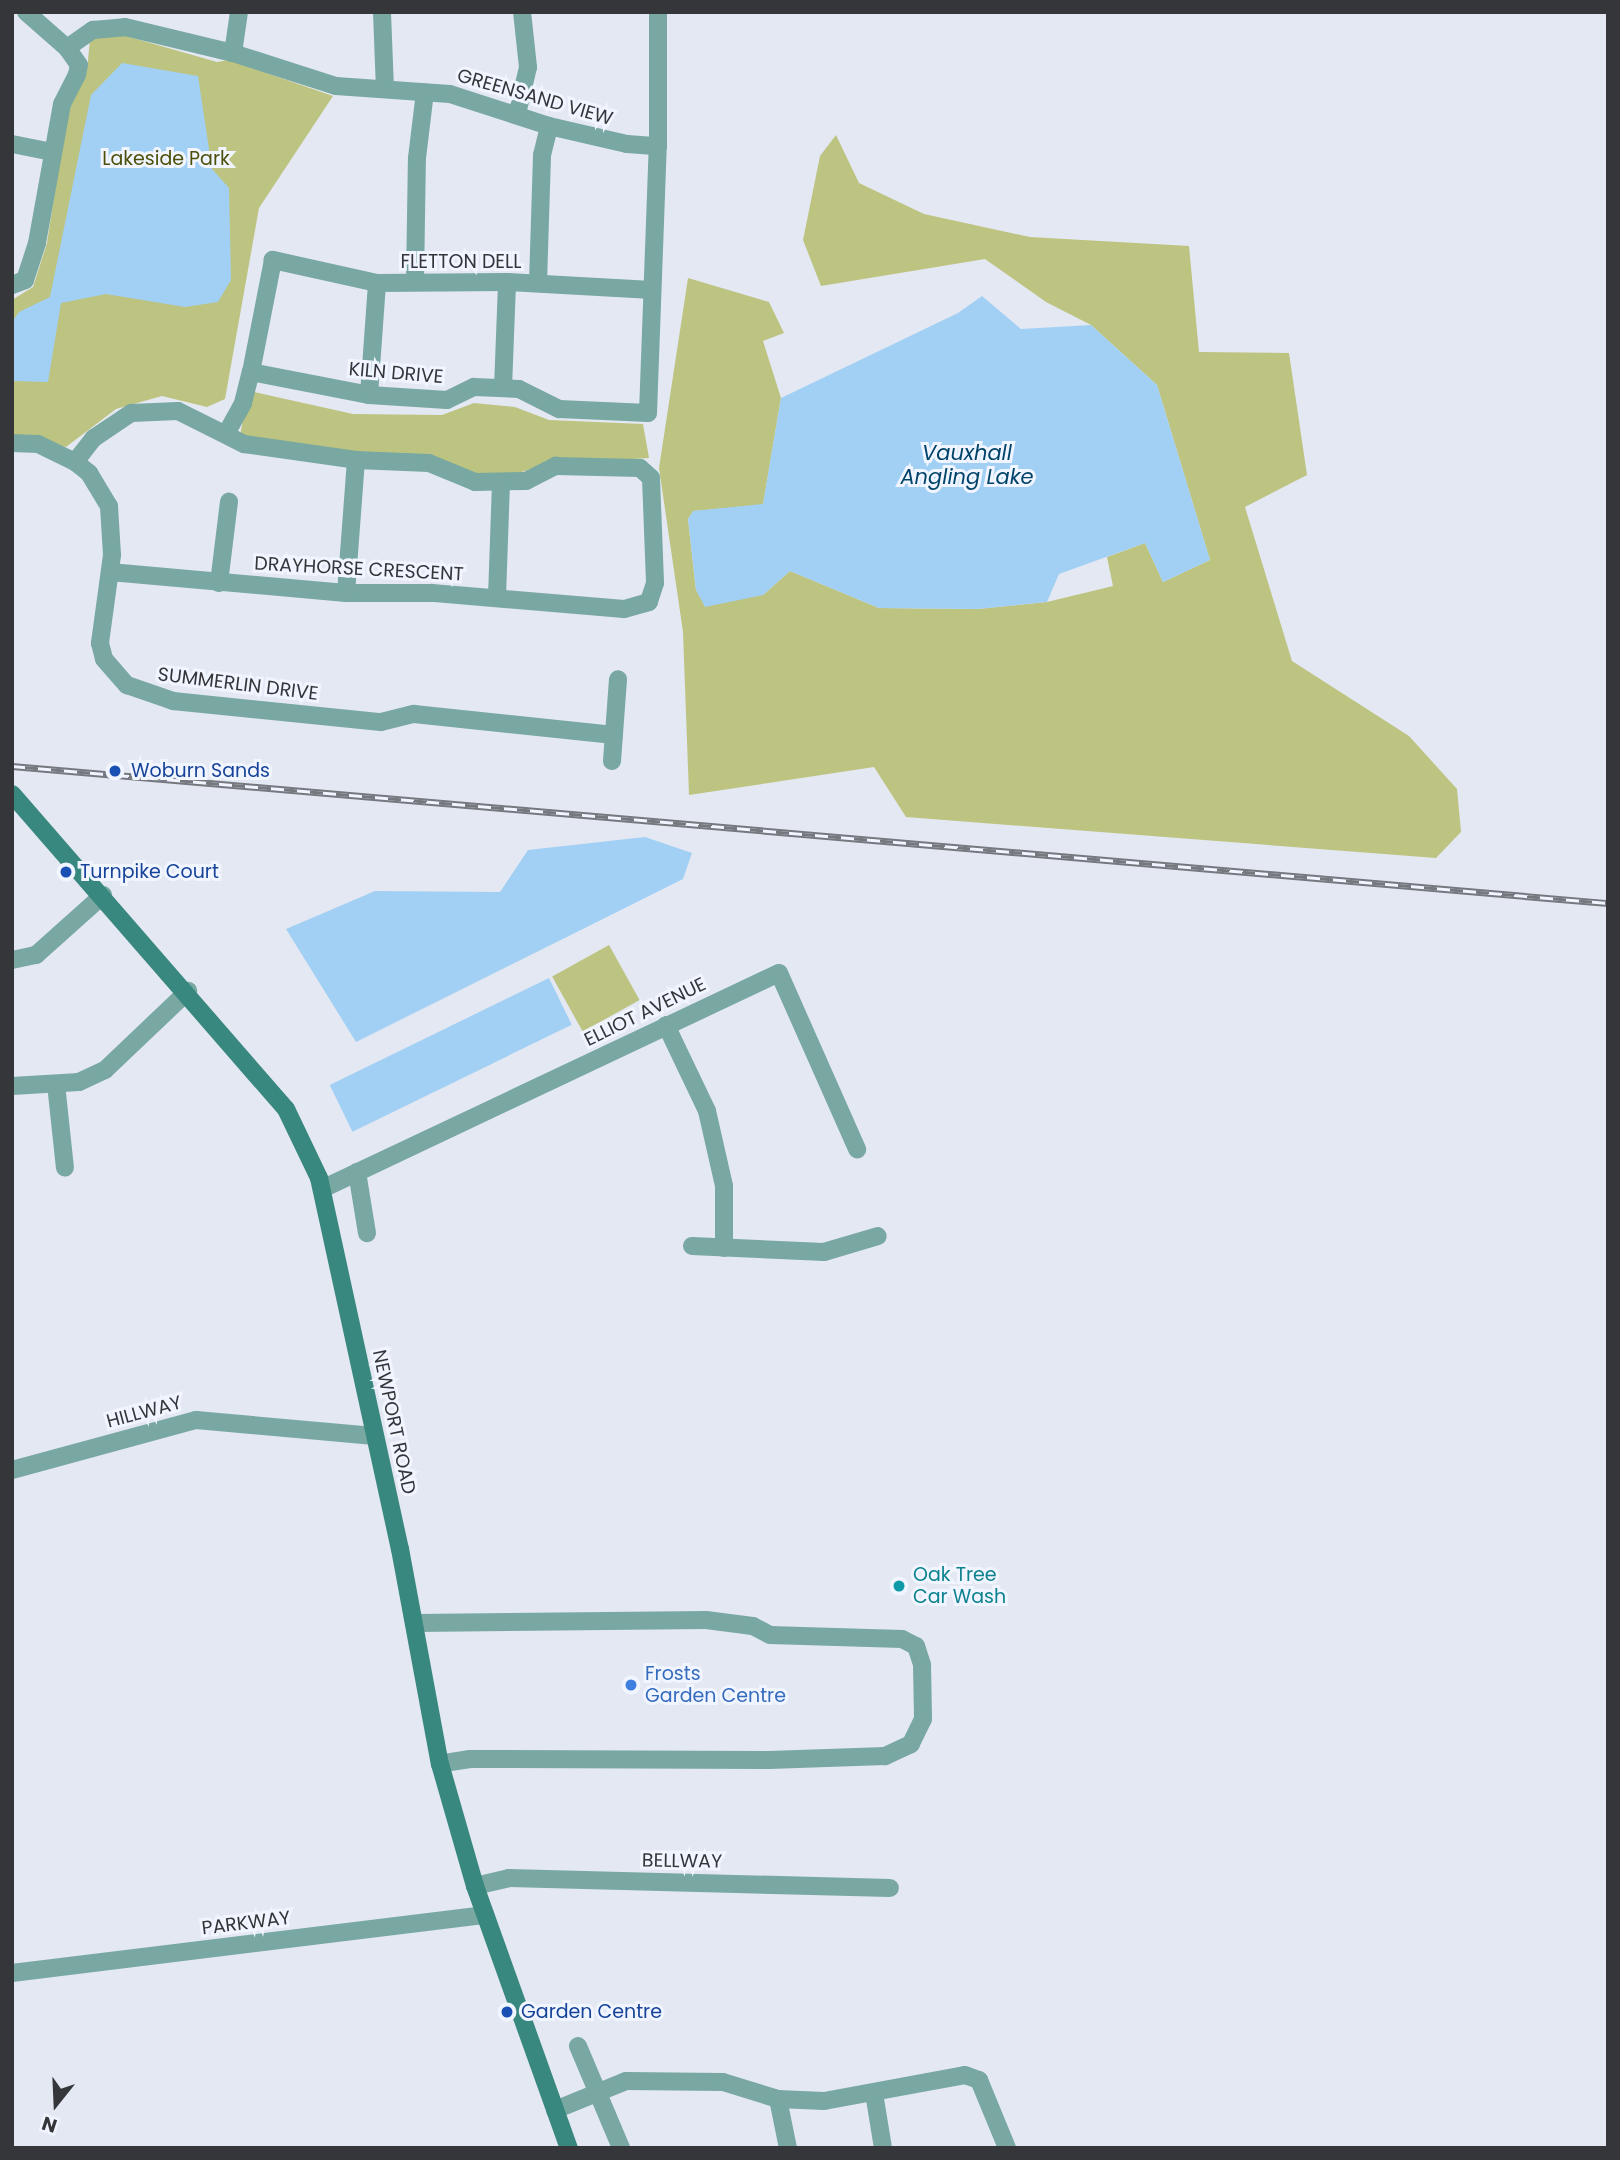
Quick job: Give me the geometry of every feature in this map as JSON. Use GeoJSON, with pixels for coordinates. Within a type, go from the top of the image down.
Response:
{"type":"FeatureCollection","features":[{"type":"Feature","properties":{"kind":"street"},"geometry":{"type":"LineString","coordinates":[[12,285],[24,280],[37,243],[62,104],[79,65],[67,48],[26,12]]}},
{"type":"Feature","properties":{"kind":"street"},"geometry":{"type":"LineString","coordinates":[[233,53],[239,12]]}},
{"type":"Feature","properties":{"kind":"street"},"geometry":{"type":"LineString","coordinates":[[382,12],[385,89]]}},
{"type":"Feature","properties":{"kind":"street"},"geometry":{"type":"LineString","coordinates":[[516,114],[528,67],[522,12]]}},
{"type":"Feature","properties":{"kind":"street"},"geometry":{"type":"LineString","coordinates":[[652,290],[658,146],[658,12]]}},
{"type":"Feature","properties":{"kind":"street","name":"GREENSAND VIEW"},"geometry":{"type":"LineString","coordinates":[[67,48],[93,30],[123,20],[336,86],[450,94],[549,127],[627,144],[658,146]]}},
{"type":"Feature","properties":{"kind":"street"},"geometry":{"type":"LineString","coordinates":[[415,281],[417,158],[425,92]]}},
{"type":"Feature","properties":{"kind":"street"},"geometry":{"type":"LineString","coordinates":[[538,283],[542,155],[549,127]]}},
{"type":"Feature","properties":{"kind":"street"},"geometry":{"type":"LineString","coordinates":[[12,144],[52,152]]}},
{"type":"Feature","properties":{"kind":"street","name":"FLETTON DELL"},"geometry":{"type":"LineString","coordinates":[[251,372],[273,260],[377,283],[507,282],[652,290]]}},
{"type":"Feature","properties":{"kind":"street"},"geometry":{"type":"LineString","coordinates":[[503,388],[507,282]]}},
{"type":"Feature","properties":{"kind":"street"},"geometry":{"type":"LineString","coordinates":[[369,396],[377,283]]}},
{"type":"Feature","properties":{"kind":"street","name":"KILN DRIVE"},"geometry":{"type":"LineString","coordinates":[[251,372],[369,396],[447,400],[474,387],[503,388],[519,389],[559,409],[648,413],[652,290]]}},
{"type":"Feature","properties":{"kind":"street"},"geometry":{"type":"LineString","coordinates":[[226,434],[243,403],[251,372]]}},
{"type":"Feature","properties":{"kind":"street","name":"DRAYHORSE CRESCENT"},"geometry":{"type":"LineString","coordinates":[[75,462],[94,438],[131,413],[178,411],[244,443],[356,460],[429,463],[475,482],[526,481],[556,466],[640,468],[651,478],[655,583],[649,602],[624,609],[498,597],[346,593],[110,572]]}},
{"type":"Feature","properties":{"kind":"street","name":"SUMMERLIN DRIVE"},"geometry":{"type":"LineString","coordinates":[[12,443],[38,444],[75,462],[89,473],[109,506],[110,572],[100,643],[104,659],[114,675],[145,694],[173,701],[382,722],[414,715],[614,735]]}},
{"type":"Feature","properties":{"kind":"street"},"geometry":{"type":"LineString","coordinates":[[346,593],[356,460]]}},
{"type":"Feature","properties":{"kind":"street"},"geometry":{"type":"LineString","coordinates":[[498,597],[501,483]]}},
{"type":"Feature","properties":{"kind":"street"},"geometry":{"type":"LineString","coordinates":[[219,583],[229,502]]}},
{"type":"Feature","properties":{"kind":"street"},"geometry":{"type":"LineString","coordinates":[[612,761],[618,679]]}},
{"type":"Feature","properties":{"kind":"street","name":"NEWPORT ROAD"},"geometry":{"type":"LineString","coordinates":[[12,794],[188,991],[286,1109],[322,1189],[415,1623],[440,1764],[475,1886],[569,2148]]}},
{"type":"Feature","properties":{"kind":"street"},"geometry":{"type":"LineString","coordinates":[[12,960],[36,955],[103,895]]}},
{"type":"Feature","properties":{"kind":"street","name":"ELLIOT AVENUE"},"geometry":{"type":"LineString","coordinates":[[322,1189],[779,973],[857,1149]]}},
{"type":"Feature","properties":{"kind":"street"},"geometry":{"type":"LineString","coordinates":[[12,1086],[79,1082],[105,1070],[188,991]]}},
{"type":"Feature","properties":{"kind":"street"},"geometry":{"type":"LineString","coordinates":[[666,1025],[707,1111],[724,1186],[724,1248]]}},
{"type":"Feature","properties":{"kind":"street"},"geometry":{"type":"LineString","coordinates":[[55,1084],[65,1168]]}},
{"type":"Feature","properties":{"kind":"street"},"geometry":{"type":"LineString","coordinates":[[357,1172],[367,1233]]}},
{"type":"Feature","properties":{"kind":"street"},"geometry":{"type":"LineString","coordinates":[[692,1246],[824,1252],[878,1236]]}},
{"type":"Feature","properties":{"kind":"street","name":"HILLWAY"},"geometry":{"type":"LineString","coordinates":[[12,1470],[196,1420],[374,1436]]}},
{"type":"Feature","properties":{"kind":"street"},"geometry":{"type":"LineString","coordinates":[[415,1623],[706,1620],[753,1626],[770,1634],[902,1639],[916,1646],[922,1665],[923,1719],[911,1744],[885,1756],[769,1760],[470,1759],[440,1764]]}},
{"type":"Feature","properties":{"kind":"street","name":"BELLWAY"},"geometry":{"type":"LineString","coordinates":[[475,1886],[509,1878],[890,1888]]}},
{"type":"Feature","properties":{"kind":"street","name":"PARKWAY"},"geometry":{"type":"LineString","coordinates":[[12,1973],[485,1915]]}},
{"type":"Feature","properties":{"kind":"street"},"geometry":{"type":"LineString","coordinates":[[578,2046],[621,2148]]}},
{"type":"Feature","properties":{"kind":"street"},"geometry":{"type":"LineString","coordinates":[[555,2110],[626,2081],[668,2078],[723,2082],[778,2099],[824,2101],[965,2075],[979,2080],[1007,2148]]}},
{"type":"Feature","properties":{"kind":"street"},"geometry":{"type":"LineString","coordinates":[[874,2093],[883,2148]]}},
{"type":"Feature","properties":{"kind":"street"},"geometry":{"type":"LineString","coordinates":[[778,2099],[788,2148]]}},
{"type":"Feature","properties":{"kind":"green space","name":"Lakeside Park"},"geometry":{"type":"Polygon","coordinates":[[[105,30],[217,62],[229,60],[333,96],[259,208],[225,399],[207,407],[162,396],[116,409],[66,447],[12,434],[12,300],[33,287],[47,243],[68,106],[87,71],[90,39],[105,30]]]}},
{"type":"Feature","properties":{"kind":"green space"},"geometry":{"type":"Polygon","coordinates":[[[836,135],[859,183],[924,214],[1030,237],[1189,246],[1199,352],[1289,353],[1307,475],[1245,507],[1292,661],[1409,736],[1457,789],[1461,832],[1436,858],[906,817],[874,767],[689,795],[683,632],[659,468],[688,278],[769,302],[784,333],[763,341],[781,398],[763,505],[694,511],[688,519],[696,590],[763,595],[790,571],[879,608],[977,609],[1047,602],[1113,586],[1107,557],[1145,543],[1163,582],[1210,560],[1157,385],[1091,325],[1046,302],[985,259],[821,286],[803,240],[820,156],[836,135]]]}},
{"type":"Feature","properties":{"kind":"green space"},"geometry":{"type":"Polygon","coordinates":[[[249,391],[353,414],[442,415],[474,403],[515,407],[549,420],[643,424],[649,458],[544,465],[506,477],[480,479],[240,435],[249,391]]]}},
{"type":"Feature","properties":{"kind":"green space"},"geometry":{"type":"Polygon","coordinates":[[[609,945],[640,1000],[583,1032],[552,977],[609,945]]]}},
{"type":"Feature","properties":{"kind":"water"},"geometry":{"type":"Polygon","coordinates":[[[122,63],[198,76],[212,169],[229,188],[231,280],[218,302],[185,307],[106,294],[61,303],[48,382],[13,381],[12,322],[19,312],[50,297],[91,95],[122,63]]]}},
{"type":"Feature","properties":{"kind":"water","name":"Vauxhall Angling Lake"},"geometry":{"type":"Polygon","coordinates":[[[982,296],[1021,329],[1091,325],[1157,385],[1210,560],[1163,582],[1145,543],[1059,574],[1047,602],[977,609],[879,608],[790,571],[763,595],[705,607],[696,590],[688,519],[693,511],[763,504],[781,398],[958,313],[982,296]]]}},
{"type":"Feature","properties":{"kind":"water"},"geometry":{"type":"Polygon","coordinates":[[[645,837],[692,853],[683,879],[356,1042],[286,929],[375,891],[500,892],[528,850],[645,837]]]}},
{"type":"Feature","properties":{"kind":"water"},"geometry":{"type":"Polygon","coordinates":[[[549,978],[572,1025],[352,1132],[330,1085],[549,978]]]}},
{"type":"Feature","properties":{"kind":"railway"},"geometry":{"type":"LineString","coordinates":[[12,766],[1608,903]]}},
{"type":"Feature","properties":{"kind":"place","name":"Woburn Sands"},"geometry":{"type":"Point","coordinates":[115,771]}},
{"type":"Feature","properties":{"kind":"place","name":"Turnpike Court"},"geometry":{"type":"Point","coordinates":[66,872]}},
{"type":"Feature","properties":{"kind":"place","name":"Oak Tree Car Wash"},"geometry":{"type":"Point","coordinates":[899,1586]}},
{"type":"Feature","properties":{"kind":"place","name":"Frosts Garden Centre"},"geometry":{"type":"Point","coordinates":[631,1685]}},
{"type":"Feature","properties":{"kind":"place","name":"Garden Centre"},"geometry":{"type":"Point","coordinates":[507,2012]}}]}
